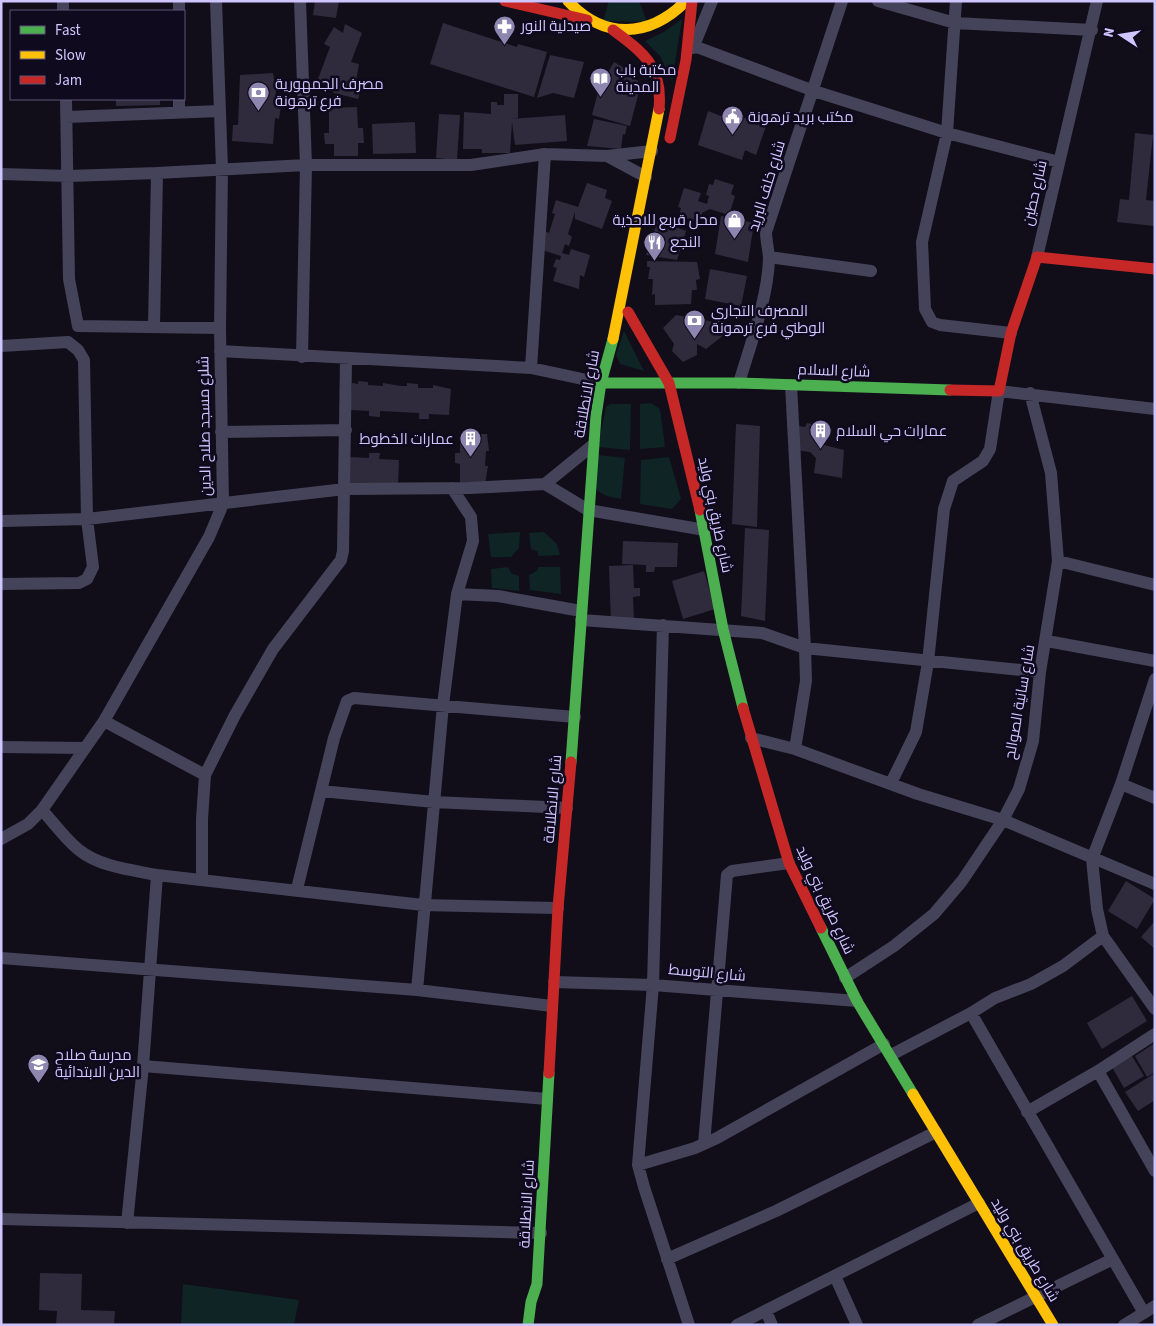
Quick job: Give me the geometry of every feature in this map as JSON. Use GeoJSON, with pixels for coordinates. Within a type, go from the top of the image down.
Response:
{"type":"FeatureCollection","features":[{"type":"Feature","properties":{"kind":"main road"},"geometry":{"type":"LineString","coordinates":[[505,1],[587,20],[613,30],[644,53],[660,81],[662,95],[659,116],[619,303],[624,316]]}},
{"type":"Feature","properties":{"kind":"main road"},"geometry":{"type":"LineString","coordinates":[[568,1],[587,20]]}},
{"type":"Feature","properties":{"kind":"main road"},"geometry":{"type":"LineString","coordinates":[[613,30],[636,30],[659,24],[678,11],[686,1]]}},
{"type":"Feature","properties":{"kind":"main road"},"geometry":{"type":"LineString","coordinates":[[668,147],[686,60],[692,1]]}},
{"type":"Feature","properties":{"kind":"main road"},"geometry":{"type":"LineString","coordinates":[[624,316],[633,299],[654,194]]}},
{"type":"Feature","properties":{"kind":"main road"},"geometry":{"type":"LineString","coordinates":[[1037,257],[1155,268]]}},
{"type":"Feature","properties":{"kind":"main road","name":"شارع حطين"},"geometry":{"type":"LineString","coordinates":[[999,391],[1011,333],[1037,257]]}},
{"type":"Feature","properties":{"kind":"main road","name":"شارع طريق بني وليد"},"geometry":{"type":"LineString","coordinates":[[624,316],[669,382],[705,530],[723,629],[751,738],[790,863],[857,1001],[1053,1325]]}},
{"type":"Feature","properties":{"kind":"main road","name":"شارع الانطلاقة"},"geometry":{"type":"LineString","coordinates":[[537,1284],[558,908],[575,716],[593,445],[601,384],[624,316]]}},
{"type":"Feature","properties":{"kind":"main road","name":"شارع السلام"},"geometry":{"type":"LineString","coordinates":[[601,384],[669,382],[739,383],[999,391]]}},
{"type":"Feature","properties":{"kind":"main road"},"geometry":{"type":"LineString","coordinates":[[537,1284],[542,1308]]}},
{"type":"Feature","properties":{"kind":"main road"},"geometry":{"type":"LineString","coordinates":[[528,1325],[531,1302],[537,1284]]}},
{"type":"Feature","properties":{"kind":"street","name":"شلرع مسجد صلاح الدين"},"geometry":{"type":"LineString","coordinates":[[1,839],[28,824],[42,810],[104,721],[209,537],[223,504],[220,351],[222,168],[216,1]]}},
{"type":"Feature","properties":{"kind":"street"},"geometry":{"type":"LineString","coordinates":[[300,1],[306,165],[302,356]]}},
{"type":"Feature","properties":{"kind":"street"},"geometry":{"type":"LineString","coordinates":[[686,60],[694,46],[712,1]]}},
{"type":"Feature","properties":{"kind":"street","name":"شارع خلف البريد"},"geometry":{"type":"LineString","coordinates":[[739,383],[761,307],[769,257],[766,247],[766,232],[814,92],[842,1]]}},
{"type":"Feature","properties":{"kind":"street"},"geometry":{"type":"LineString","coordinates":[[878,1],[955,23],[1092,30]]}},
{"type":"Feature","properties":{"kind":"street"},"geometry":{"type":"LineString","coordinates":[[956,1],[947,133],[922,242],[925,309],[932,322],[940,325],[1011,333]]}},
{"type":"Feature","properties":{"kind":"street","name":"شارع حطين"},"geometry":{"type":"LineString","coordinates":[[1037,257],[1092,30],[1097,1]]}},
{"type":"Feature","properties":{"kind":"street"},"geometry":{"type":"LineString","coordinates":[[694,46],[814,92],[947,133],[1059,162]]}},
{"type":"Feature","properties":{"kind":"street"},"geometry":{"type":"LineString","coordinates":[[66,100],[69,176],[69,279],[78,326],[220,328]]}},
{"type":"Feature","properties":{"kind":"street"},"geometry":{"type":"LineString","coordinates":[[179,100],[179,113]]}},
{"type":"Feature","properties":{"kind":"street"},"geometry":{"type":"LineString","coordinates":[[67,117],[220,111]]}},
{"type":"Feature","properties":{"kind":"street"},"geometry":{"type":"LineString","coordinates":[[1,174],[69,176],[306,165],[471,165],[545,154],[607,156],[652,151]]}},
{"type":"Feature","properties":{"kind":"street"},"geometry":{"type":"LineString","coordinates":[[531,368],[545,154]]}},
{"type":"Feature","properties":{"kind":"street"},"geometry":{"type":"LineString","coordinates":[[607,156],[646,178]]}},
{"type":"Feature","properties":{"kind":"street"},"geometry":{"type":"LineString","coordinates":[[154,327],[157,173]]}},
{"type":"Feature","properties":{"kind":"street"},"geometry":{"type":"LineString","coordinates":[[769,257],[872,271]]}},
{"type":"Feature","properties":{"kind":"street"},"geometry":{"type":"LineString","coordinates":[[1,346],[68,342],[78,350],[84,360],[87,519],[93,567],[87,578],[79,583],[1,584]]}},
{"type":"Feature","properties":{"kind":"street"},"geometry":{"type":"LineString","coordinates":[[220,351],[346,360],[531,368],[601,384]]}},
{"type":"Feature","properties":{"kind":"street"},"geometry":{"type":"LineString","coordinates":[[202,879],[202,819],[205,775],[235,714],[273,649],[340,560],[345,534],[346,360]]}},
{"type":"Feature","properties":{"kind":"street"},"geometry":{"type":"LineString","coordinates":[[791,385],[806,681],[795,749]]}},
{"type":"Feature","properties":{"kind":"street"},"geometry":{"type":"LineString","coordinates":[[891,783],[916,732],[928,662],[944,509],[953,481],[983,462],[990,449],[999,391],[1030,393],[1155,409]]}},
{"type":"Feature","properties":{"kind":"street","name":"شارع سانية الصوالح"},"geometry":{"type":"LineString","coordinates":[[846,978],[894,946],[934,914],[962,881],[1003,820],[1019,789],[1033,741],[1040,672],[1047,641],[1058,561],[1051,473],[1030,393]]}},
{"type":"Feature","properties":{"kind":"street"},"geometry":{"type":"LineString","coordinates":[[221,432],[346,430]]}},
{"type":"Feature","properties":{"kind":"street"},"geometry":{"type":"LineString","coordinates":[[545,484],[593,445]]}},
{"type":"Feature","properties":{"kind":"street"},"geometry":{"type":"LineString","coordinates":[[1,521],[87,519],[345,489],[452,488],[545,484],[588,510],[705,530]]}},
{"type":"Feature","properties":{"kind":"street"},"geometry":{"type":"LineString","coordinates":[[416,990],[443,704],[457,594],[473,541],[470,517],[452,488]]}},
{"type":"Feature","properties":{"kind":"street"},"geometry":{"type":"LineString","coordinates":[[1058,561],[1155,584]]}},
{"type":"Feature","properties":{"kind":"street"},"geometry":{"type":"LineString","coordinates":[[457,594],[498,596],[581,616],[762,633],[805,648],[1040,672]]}},
{"type":"Feature","properties":{"kind":"street"},"geometry":{"type":"LineString","coordinates":[[663,625],[653,985],[638,1165],[690,1325]]}},
{"type":"Feature","properties":{"kind":"street"},"geometry":{"type":"LineString","coordinates":[[1047,641],[1155,661]]}},
{"type":"Feature","properties":{"kind":"street"},"geometry":{"type":"LineString","coordinates":[[1155,679],[1121,784],[1092,859],[1097,909],[1103,936],[1155,1009]]}},
{"type":"Feature","properties":{"kind":"street"},"geometry":{"type":"LineString","coordinates":[[297,889],[334,738],[347,701],[354,698],[575,716]]}},
{"type":"Feature","properties":{"kind":"street"},"geometry":{"type":"LineString","coordinates":[[104,721],[205,775]]}},
{"type":"Feature","properties":{"kind":"street"},"geometry":{"type":"LineString","coordinates":[[751,738],[795,749],[918,794],[1003,820],[1155,884]]}},
{"type":"Feature","properties":{"kind":"street"},"geometry":{"type":"LineString","coordinates":[[1,747],[85,748]]}},
{"type":"Feature","properties":{"kind":"street"},"geometry":{"type":"LineString","coordinates":[[1121,784],[1155,798]]}},
{"type":"Feature","properties":{"kind":"street"},"geometry":{"type":"LineString","coordinates":[[321,790],[434,802],[567,808]]}},
{"type":"Feature","properties":{"kind":"street"},"geometry":{"type":"LineString","coordinates":[[42,810],[79,850],[95,859],[124,869],[157,875],[297,889],[423,905],[558,908]]}},
{"type":"Feature","properties":{"kind":"street"},"geometry":{"type":"LineString","coordinates":[[704,1144],[727,876],[732,871],[790,863]]}},
{"type":"Feature","properties":{"kind":"street"},"geometry":{"type":"LineString","coordinates":[[127,1223],[144,1066],[157,875]]}},
{"type":"Feature","properties":{"kind":"street"},"geometry":{"type":"LineString","coordinates":[[638,1165],[704,1144],[887,1050],[972,1013],[995,998],[1031,984],[1063,966],[1103,936]]}},
{"type":"Feature","properties":{"kind":"street"},"geometry":{"type":"LineString","coordinates":[[1,958],[151,972],[416,990],[552,1006]]}},
{"type":"Feature","properties":{"kind":"street","name":"شارع التوسط"},"geometry":{"type":"LineString","coordinates":[[554,982],[653,985],[857,1001]]}},
{"type":"Feature","properties":{"kind":"street"},"geometry":{"type":"LineString","coordinates":[[972,1013],[1027,1112],[1113,1259],[1149,1310],[1124,1325]]}},
{"type":"Feature","properties":{"kind":"street"},"geometry":{"type":"LineString","coordinates":[[1027,1112],[1098,1071],[1155,1034]]}},
{"type":"Feature","properties":{"kind":"street"},"geometry":{"type":"LineString","coordinates":[[144,1066],[547,1099]]}},
{"type":"Feature","properties":{"kind":"street"},"geometry":{"type":"LineString","coordinates":[[1098,1071],[1155,1171]]}},
{"type":"Feature","properties":{"kind":"street"},"geometry":{"type":"LineString","coordinates":[[667,1259],[776,1211],[936,1132]]}},
{"type":"Feature","properties":{"kind":"street"},"geometry":{"type":"LineString","coordinates":[[737,1325],[980,1203]]}},
{"type":"Feature","properties":{"kind":"street"},"geometry":{"type":"LineString","coordinates":[[1,1219],[541,1233]]}},
{"type":"Feature","properties":{"kind":"street"},"geometry":{"type":"LineString","coordinates":[[978,1325],[1113,1259]]}},
{"type":"Feature","properties":{"kind":"street"},"geometry":{"type":"LineString","coordinates":[[835,1276],[857,1325]]}},
{"type":"Feature","properties":{"kind":"street"},"geometry":{"type":"LineString","coordinates":[[766,1311],[772,1325]]}},
{"type":"Feature","properties":{"kind":"green space"},"geometry":{"type":"Polygon","coordinates":[[[609,1],[639,1],[647,22],[603,21],[609,1]]]}},
{"type":"Feature","properties":{"kind":"green space"},"geometry":{"type":"Polygon","coordinates":[[[682,19],[672,81],[660,56],[645,41],[664,32],[682,19]]]}},
{"type":"Feature","properties":{"kind":"green space"},"geometry":{"type":"Polygon","coordinates":[[[624,331],[644,371],[620,364],[616,355],[624,331]]]}},
{"type":"Feature","properties":{"kind":"green space"},"geometry":{"type":"Polygon","coordinates":[[[651,403],[660,409],[665,447],[640,449],[640,404],[651,403]]]}},
{"type":"Feature","properties":{"kind":"green space"},"geometry":{"type":"Polygon","coordinates":[[[610,404],[631,404],[630,450],[598,447],[606,407],[610,404]]]}},
{"type":"Feature","properties":{"kind":"green space"},"geometry":{"type":"Polygon","coordinates":[[[598,455],[625,458],[621,499],[606,496],[595,489],[598,455]]]}},
{"type":"Feature","properties":{"kind":"green space"},"geometry":{"type":"Polygon","coordinates":[[[669,457],[681,499],[672,509],[640,504],[641,460],[669,457]]]}},
{"type":"Feature","properties":{"kind":"green space"},"geometry":{"type":"Polygon","coordinates":[[[520,532],[519,548],[511,557],[491,557],[488,534],[520,532]]]}},
{"type":"Feature","properties":{"kind":"green space"},"geometry":{"type":"Polygon","coordinates":[[[544,532],[557,544],[560,555],[539,556],[537,551],[531,549],[529,533],[544,532]]]}},
{"type":"Feature","properties":{"kind":"green space"},"geometry":{"type":"Polygon","coordinates":[[[508,567],[511,573],[519,576],[519,591],[492,588],[491,569],[508,567]]]}},
{"type":"Feature","properties":{"kind":"green space"},"geometry":{"type":"Polygon","coordinates":[[[538,567],[560,567],[561,594],[530,590],[529,575],[537,571],[538,567]]]}},
{"type":"Feature","properties":{"kind":"green space"},"geometry":{"type":"Polygon","coordinates":[[[183,1284],[299,1300],[294,1325],[181,1325],[183,1284]]]}},
{"type":"Feature","properties":{"kind":"building"},"geometry":{"type":"Polygon","coordinates":[[[315,1],[339,1],[336,18],[313,15],[315,1]]]}},
{"type":"Feature","properties":{"kind":"building"},"geometry":{"type":"Polygon","coordinates":[[[443,23],[517,47],[518,44],[547,52],[534,97],[430,64],[443,23]]]}},
{"type":"Feature","properties":{"kind":"building"},"geometry":{"type":"Polygon","coordinates":[[[345,24],[362,33],[351,62],[359,64],[356,81],[362,85],[358,99],[334,93],[318,79],[330,47],[324,44],[334,27],[343,33],[345,24]]]}},
{"type":"Feature","properties":{"kind":"building"},"geometry":{"type":"Polygon","coordinates":[[[550,55],[584,62],[574,98],[553,93],[537,98],[550,55]]]}},
{"type":"Feature","properties":{"kind":"building"},"geometry":{"type":"Polygon","coordinates":[[[614,62],[626,69],[641,84],[630,126],[592,115],[599,88],[614,62]]]}},
{"type":"Feature","properties":{"kind":"building","name":"مصرف الجمهورية فرع ترهونة"},"geometry":{"type":"Polygon","coordinates":[[[273,73],[276,90],[275,106],[281,106],[279,119],[275,118],[273,144],[232,141],[233,125],[238,125],[240,75],[273,73]]]}},
{"type":"Feature","properties":{"kind":"building"},"geometry":{"type":"Polygon","coordinates":[[[504,94],[518,94],[518,118],[511,119],[565,115],[567,141],[515,145],[512,122],[510,153],[482,153],[482,149],[463,149],[464,112],[491,114],[491,102],[497,102],[497,105],[504,105],[504,94]]]}},
{"type":"Feature","properties":{"kind":"building"},"geometry":{"type":"Polygon","coordinates":[[[116,100],[160,100],[160,105],[116,106],[116,100]]]}},
{"type":"Feature","properties":{"kind":"building"},"geometry":{"type":"Polygon","coordinates":[[[357,107],[358,128],[363,128],[364,143],[358,143],[358,156],[334,156],[334,144],[325,144],[324,133],[329,133],[329,108],[357,107]]]}},
{"type":"Feature","properties":{"kind":"building","name":"مكتب بريد ترهونة"},"geometry":{"type":"Polygon","coordinates":[[[708,111],[726,118],[728,112],[766,126],[756,155],[745,150],[742,160],[698,145],[708,111]]]}},
{"type":"Feature","properties":{"kind":"building"},"geometry":{"type":"Polygon","coordinates":[[[439,114],[460,115],[457,160],[436,158],[439,114]]]}},
{"type":"Feature","properties":{"kind":"building"},"geometry":{"type":"Polygon","coordinates":[[[594,119],[627,126],[625,135],[623,134],[621,149],[587,146],[594,119]]]}},
{"type":"Feature","properties":{"kind":"building"},"geometry":{"type":"Polygon","coordinates":[[[415,122],[416,153],[373,154],[372,124],[415,122]]]}},
{"type":"Feature","properties":{"kind":"building"},"geometry":{"type":"Polygon","coordinates":[[[1135,133],[1153,135],[1146,200],[1155,201],[1155,226],[1117,222],[1120,199],[1129,200],[1135,133]]]}},
{"type":"Feature","properties":{"kind":"building"},"geometry":{"type":"Polygon","coordinates":[[[715,179],[734,185],[731,194],[735,196],[729,215],[710,209],[702,213],[699,222],[679,216],[681,208],[678,207],[684,188],[701,193],[698,201],[707,204],[709,196],[706,195],[709,184],[713,185],[715,179]]]}},
{"type":"Feature","properties":{"kind":"building"},"geometry":{"type":"Polygon","coordinates":[[[587,183],[607,190],[605,198],[612,201],[602,229],[575,219],[575,212],[568,234],[572,237],[569,246],[565,244],[562,253],[569,255],[571,249],[590,255],[584,277],[580,275],[579,289],[553,281],[557,268],[553,267],[556,259],[560,260],[561,256],[539,249],[545,231],[549,233],[555,214],[552,213],[556,200],[578,207],[587,183]]]}},
{"type":"Feature","properties":{"kind":"building","name":"محل قربع للاحذية"},"geometry":{"type":"Polygon","coordinates":[[[721,216],[754,223],[748,262],[715,254],[721,216]]]}},
{"type":"Feature","properties":{"kind":"building"},"geometry":{"type":"Polygon","coordinates":[[[658,220],[686,231],[677,260],[646,255],[658,220]]]}},
{"type":"Feature","properties":{"kind":"building"},"geometry":{"type":"Polygon","coordinates":[[[647,261],[697,262],[700,279],[696,280],[697,290],[692,290],[691,304],[655,305],[655,294],[652,295],[653,279],[648,279],[650,267],[647,267],[647,261]]]}},
{"type":"Feature","properties":{"kind":"building"},"geometry":{"type":"Polygon","coordinates":[[[710,269],[747,276],[741,306],[705,299],[710,269]]]}},
{"type":"Feature","properties":{"kind":"building","name":"المصرف التجاري الوطني فرع ترهونة"},"geometry":{"type":"Polygon","coordinates":[[[676,315],[714,322],[725,334],[706,349],[697,344],[697,355],[683,362],[672,351],[674,344],[663,328],[676,315]]]}},
{"type":"Feature","properties":{"kind":"building"},"geometry":{"type":"Polygon","coordinates":[[[358,381],[368,382],[368,385],[383,386],[383,383],[407,386],[407,383],[418,384],[418,388],[433,388],[433,385],[451,389],[449,415],[429,414],[429,419],[419,419],[419,413],[380,411],[380,417],[369,416],[369,411],[350,410],[352,383],[358,384],[358,381]]]}},
{"type":"Feature","properties":{"kind":"building","name":"عمارات حي السلام"},"geometry":{"type":"Polygon","coordinates":[[[807,423],[825,427],[824,445],[844,450],[842,478],[814,473],[816,458],[810,452],[796,450],[798,426],[805,427],[807,423]]]}},
{"type":"Feature","properties":{"kind":"building"},"geometry":{"type":"Polygon","coordinates":[[[736,424],[760,426],[757,527],[732,524],[736,424]]]}},
{"type":"Feature","properties":{"kind":"building","name":"عمارات الخطوط"},"geometry":{"type":"Polygon","coordinates":[[[460,434],[487,434],[489,451],[486,451],[485,466],[488,466],[485,484],[460,484],[460,464],[455,463],[455,453],[460,453],[460,434]]]}},
{"type":"Feature","properties":{"kind":"building","name":"عمارات الخطوط"},"geometry":{"type":"Polygon","coordinates":[[[369,453],[380,453],[379,459],[399,460],[398,486],[349,484],[350,457],[369,458],[369,453]]]}},
{"type":"Feature","properties":{"kind":"building"},"geometry":{"type":"Polygon","coordinates":[[[745,528],[769,530],[765,621],[741,616],[745,528]]]}},
{"type":"Feature","properties":{"kind":"building"},"geometry":{"type":"Polygon","coordinates":[[[623,541],[678,543],[677,567],[655,567],[654,572],[646,572],[646,565],[622,564],[623,541]]]}},
{"type":"Feature","properties":{"kind":"building"},"geometry":{"type":"Polygon","coordinates":[[[633,565],[634,588],[640,588],[640,596],[633,597],[634,621],[611,622],[609,566],[633,565]]]}},
{"type":"Feature","properties":{"kind":"building"},"geometry":{"type":"Polygon","coordinates":[[[704,571],[715,609],[683,619],[672,581],[704,571]]]}},
{"type":"Feature","properties":{"kind":"building"},"geometry":{"type":"Polygon","coordinates":[[[1126,881],[1155,899],[1137,929],[1108,911],[1126,881]]]}},
{"type":"Feature","properties":{"kind":"building"},"geometry":{"type":"Polygon","coordinates":[[[1155,921],[1155,949],[1141,937],[1155,921]]]}},
{"type":"Feature","properties":{"kind":"building"},"geometry":{"type":"Polygon","coordinates":[[[1132,996],[1147,1021],[1102,1049],[1087,1023],[1132,996]]]}},
{"type":"Feature","properties":{"kind":"building"},"geometry":{"type":"Polygon","coordinates":[[[1155,1043],[1155,1072],[1147,1077],[1135,1056],[1155,1043]]]}},
{"type":"Feature","properties":{"kind":"building"},"geometry":{"type":"Polygon","coordinates":[[[1132,1056],[1144,1076],[1124,1088],[1112,1067],[1132,1056]]]}},
{"type":"Feature","properties":{"kind":"building"},"geometry":{"type":"Polygon","coordinates":[[[1155,1073],[1155,1100],[1138,1111],[1125,1092],[1155,1073]]]}},
{"type":"Feature","properties":{"kind":"building"},"geometry":{"type":"Polygon","coordinates":[[[40,1273],[82,1274],[81,1310],[115,1311],[114,1325],[56,1325],[57,1311],[39,1310],[40,1273]]]}},
{"type":"Feature","properties":{"kind":"traffic: fast"},"geometry":{"type":"LineString","coordinates":[[571,762],[596,416],[601,383],[613,339]]}},
{"type":"Feature","properties":{"kind":"traffic: fast"},"geometry":{"type":"LineString","coordinates":[[601,383],[739,383],[950,390]]}},
{"type":"Feature","properties":{"kind":"traffic: fast"},"geometry":{"type":"LineString","coordinates":[[700,510],[723,629],[743,708]]}},
{"type":"Feature","properties":{"kind":"traffic: fast"},"geometry":{"type":"LineString","coordinates":[[821,928],[857,1001],[913,1094]]}},
{"type":"Feature","properties":{"kind":"traffic: fast"},"geometry":{"type":"LineString","coordinates":[[528,1325],[531,1302],[537,1284],[549,1073]]}},
{"type":"Feature","properties":{"kind":"traffic: slow"},"geometry":{"type":"LineString","coordinates":[[568,1],[582,14],[596,23],[611,28],[627,30],[642,28],[657,22],[672,13],[686,1]]}},
{"type":"Feature","properties":{"kind":"traffic: slow"},"geometry":{"type":"LineString","coordinates":[[613,339],[659,109]]}},
{"type":"Feature","properties":{"kind":"traffic: slow"},"geometry":{"type":"LineString","coordinates":[[913,1094],[1053,1325]]}},
{"type":"Feature","properties":{"kind":"traffic: jam"},"geometry":{"type":"LineString","coordinates":[[505,1],[587,20]]}},
{"type":"Feature","properties":{"kind":"traffic: jam"},"geometry":{"type":"LineString","coordinates":[[670,138],[686,60],[692,1]]}},
{"type":"Feature","properties":{"kind":"traffic: jam"},"geometry":{"type":"LineString","coordinates":[[613,30],[634,46],[649,62],[658,82],[659,109]]}},
{"type":"Feature","properties":{"kind":"traffic: jam"},"geometry":{"type":"LineString","coordinates":[[950,390],[999,391],[1011,333],[1037,257],[1155,269]]}},
{"type":"Feature","properties":{"kind":"traffic: jam"},"geometry":{"type":"LineString","coordinates":[[628,312],[669,383],[700,510]]}},
{"type":"Feature","properties":{"kind":"traffic: jam"},"geometry":{"type":"LineString","coordinates":[[743,708],[789,863],[821,928]]}},
{"type":"Feature","properties":{"kind":"traffic: jam"},"geometry":{"type":"LineString","coordinates":[[549,1073],[558,908],[571,762]]}},
{"type":"Feature","properties":{"kind":"place","name":"صيدلية النور"},"geometry":{"type":"Point","coordinates":[505,45]}},
{"type":"Feature","properties":{"kind":"place","name":"مكتبة باب المدينة"},"geometry":{"type":"Point","coordinates":[600,98]}},
{"type":"Feature","properties":{"kind":"place","name":"مصرف الجمهورية فرع ترهونة"},"geometry":{"type":"Point","coordinates":[259,112]}},
{"type":"Feature","properties":{"kind":"place","name":"مكتب بريد ترهونة"},"geometry":{"type":"Point","coordinates":[732,136]}},
{"type":"Feature","properties":{"kind":"place","name":"محل قربع للاحذية"},"geometry":{"type":"Point","coordinates":[734,239]}},
{"type":"Feature","properties":{"kind":"place","name":"النجع"},"geometry":{"type":"Point","coordinates":[654,261]}},
{"type":"Feature","properties":{"kind":"place","name":"المصرف التجاري الوطني فرع ترهونة"},"geometry":{"type":"Point","coordinates":[695,339]}},
{"type":"Feature","properties":{"kind":"place","name":"عمارات حي السلام"},"geometry":{"type":"Point","coordinates":[820,450]}},
{"type":"Feature","properties":{"kind":"place","name":"عمارات الخطوط"},"geometry":{"type":"Point","coordinates":[470,458]}},
{"type":"Feature","properties":{"kind":"place","name":"مدرسة صلاح الدين الابتدائية"},"geometry":{"type":"Point","coordinates":[39,1083]}}]}
